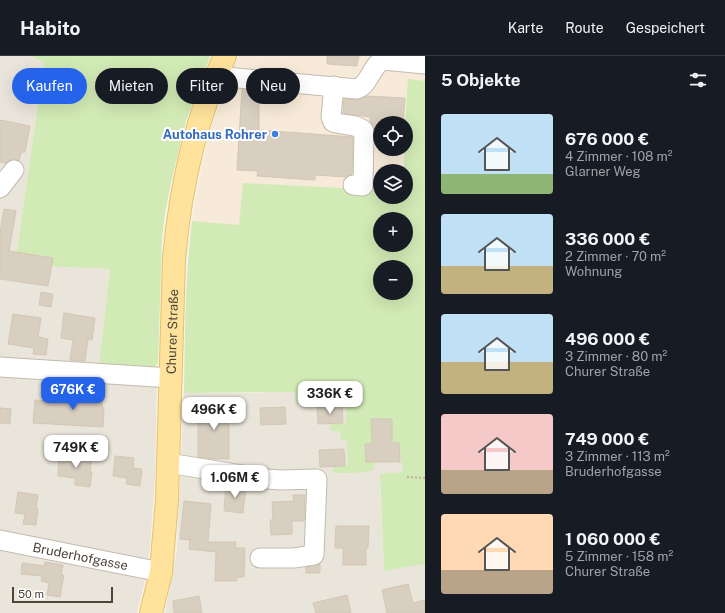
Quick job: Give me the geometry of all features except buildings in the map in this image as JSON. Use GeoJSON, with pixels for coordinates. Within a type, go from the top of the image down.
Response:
{"type":"FeatureCollection","features":[{"type":"Feature","properties":{"kind":"main road","name":"Churer Straße"},"geometry":{"type":"LineString","coordinates":[[220,68],[225,56]]}},
{"type":"Feature","properties":{"kind":"main road","name":"Churer Straße"},"geometry":{"type":"LineString","coordinates":[[151,613],[161,572],[167,500],[174,259],[182,196],[200,123],[206,104]]}},
{"type":"Feature","properties":{"kind":"street"},"geometry":{"type":"LineString","coordinates":[[238,78],[357,89],[362,86],[378,62],[383,60],[425,64]]}},
{"type":"Feature","properties":{"kind":"street"},"geometry":{"type":"LineString","coordinates":[[334,86],[331,117],[333,122],[357,126],[364,131],[363,186],[353,185]]}},
{"type":"Feature","properties":{"kind":"street"},"geometry":{"type":"LineString","coordinates":[[0,188],[14,170]]}},
{"type":"Feature","properties":{"kind":"street"},"geometry":{"type":"LineString","coordinates":[[0,367],[171,378]]}},
{"type":"Feature","properties":{"kind":"street"},"geometry":{"type":"LineString","coordinates":[[168,462],[254,478],[280,480],[317,479],[314,555],[294,558],[260,558]]}},
{"type":"Feature","properties":{"kind":"street","name":"Bruderhofgasse"},"geometry":{"type":"LineString","coordinates":[[0,540],[161,572]]}},
{"type":"Feature","properties":{"kind":"path"},"geometry":{"type":"LineString","coordinates":[[407,477],[425,478]]}},
{"type":"Feature","properties":{"kind":"shaded area"},"geometry":{"type":"Polygon","coordinates":[[[0,56],[30,56],[44,62],[43,68],[12,68],[12,104],[38,104],[15,265],[110,269],[99,373],[157,377],[155,479],[150,547],[144,585],[137,613],[0,613],[0,56]]]}},
{"type":"Feature","properties":{"kind":"shaded area"},"geometry":{"type":"Polygon","coordinates":[[[239,56],[425,56],[425,81],[408,80],[405,116],[373,116],[373,156],[404,156],[404,164],[373,164],[373,190],[243,183],[239,225],[192,221],[201,169],[211,127],[219,104],[238,104],[238,68],[234,68],[239,56]]]}},
{"type":"Feature","properties":{"kind":"shaded area"},"geometry":{"type":"Polygon","coordinates":[[[413,389],[418,471],[380,479],[384,571],[425,564],[425,613],[165,613],[177,549],[184,393],[413,389]]]}},
{"type":"Feature","properties":{"kind":"green space"},"geometry":{"type":"Polygon","coordinates":[[[30,56],[210,56],[206,68],[176,68],[176,104],[192,104],[186,121],[165,214],[162,239],[158,363],[155,367],[99,367],[110,269],[15,265],[38,104],[87,104],[87,68],[43,68],[44,62],[30,56]]]}},
{"type":"Feature","properties":{"kind":"green space"},"geometry":{"type":"Polygon","coordinates":[[[408,79],[425,81],[425,564],[384,571],[380,474],[403,472],[399,443],[365,444],[366,462],[374,462],[374,470],[355,473],[333,473],[333,466],[348,465],[347,440],[341,440],[340,431],[331,431],[330,424],[346,423],[347,398],[303,399],[303,404],[296,404],[295,392],[184,393],[187,285],[192,221],[239,225],[243,183],[373,190],[373,204],[413,204],[413,164],[404,164],[404,156],[413,156],[413,116],[405,116],[408,79]]]}},
{"type":"Feature","properties":{"kind":"place","name":"Autohaus Rohrer"},"geometry":{"type":"Point","coordinates":[275,134]}}]}
